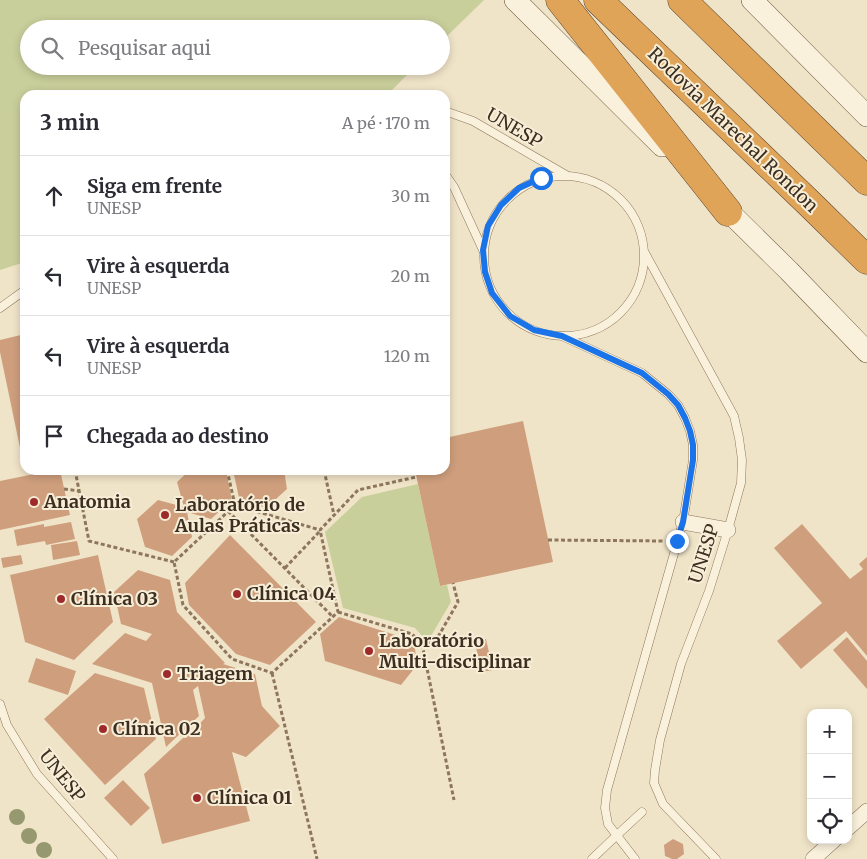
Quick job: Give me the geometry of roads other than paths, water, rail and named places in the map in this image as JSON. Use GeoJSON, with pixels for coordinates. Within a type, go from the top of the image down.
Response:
{"type":"FeatureCollection","features":[{"type":"Feature","properties":{"kind":"highway"},"geometry":{"type":"LineString","coordinates":[[560,0],[728,212]]}},
{"type":"Feature","properties":{"kind":"highway","name":"Rodovia Marechal Rondon"},"geometry":{"type":"LineString","coordinates":[[598,0],[867,260]]}},
{"type":"Feature","properties":{"kind":"highway"},"geometry":{"type":"LineString","coordinates":[[682,0],[867,181]]}},
{"type":"Feature","properties":{"kind":"main road"},"geometry":{"type":"LineString","coordinates":[[515,0],[789,271],[867,352]]}},
{"type":"Feature","properties":{"kind":"main road"},"geometry":{"type":"LineString","coordinates":[[752,0],[867,116]]}},
{"type":"Feature","properties":{"kind":"street"},"geometry":{"type":"LineString","coordinates":[[683,522],[728,530]]}},
{"type":"Feature","properties":{"kind":"street"},"geometry":{"type":"LineString","coordinates":[[852,824],[867,811]]}},
{"type":"Feature","properties":{"kind":"street"},"geometry":{"type":"LineString","coordinates":[[813,859],[830,844]]}},
{"type":"Feature","properties":{"kind":"lane","name":"UNESP"},"geometry":{"type":"LineString","coordinates":[[450,113],[473,121],[566,175],[590,180],[618,196],[629,208],[640,229],[645,253],[734,416],[742,460],[741,483],[709,590],[681,664],[660,740],[654,783],[663,804],[716,859]]}},
{"type":"Feature","properties":{"kind":"lane","name":"UNESP"},"geometry":{"type":"LineString","coordinates":[[566,175],[541,178],[519,188],[501,205],[488,226],[483,250],[485,272],[492,293],[510,316],[534,330],[562,336],[642,373],[668,394],[678,405],[690,431],[693,445],[693,460],[683,522],[607,790],[605,808],[608,824],[635,859]]}},
{"type":"Feature","properties":{"kind":"lane","name":"UNESP"},"geometry":{"type":"LineString","coordinates":[[450,181],[483,250]]}},
{"type":"Feature","properties":{"kind":"lane","name":"UNESP"},"geometry":{"type":"LineString","coordinates":[[562,336],[588,332],[612,321],[618,315],[630,302],[641,279],[645,253]]}},
{"type":"Feature","properties":{"kind":"lane"},"geometry":{"type":"LineString","coordinates":[[0,308],[20,294]]}},
{"type":"Feature","properties":{"kind":"lane","name":"UNESP"},"geometry":{"type":"LineString","coordinates":[[0,704],[7,725],[37,774],[113,859]]}},
{"type":"Feature","properties":{"kind":"lane"},"geometry":{"type":"LineString","coordinates":[[592,859],[642,812]]}},
{"type":"Feature","properties":{"kind":"place","name":"Anatomia"},"geometry":{"type":"Point","coordinates":[34,502]}},
{"type":"Feature","properties":{"kind":"place","name":"Laboratório de Aulas Práticas"},"geometry":{"type":"Point","coordinates":[165,515]}},
{"type":"Feature","properties":{"kind":"place","name":"Clínica 04"},"geometry":{"type":"Point","coordinates":[237,594]}},
{"type":"Feature","properties":{"kind":"place","name":"Clínica 03"},"geometry":{"type":"Point","coordinates":[61,599]}},
{"type":"Feature","properties":{"kind":"place","name":"Laboratório Multi-disciplinar"},"geometry":{"type":"Point","coordinates":[369,651]}},
{"type":"Feature","properties":{"kind":"place","name":"Triagem"},"geometry":{"type":"Point","coordinates":[167,674]}},
{"type":"Feature","properties":{"kind":"place","name":"Clínica 02"},"geometry":{"type":"Point","coordinates":[103,729]}},
{"type":"Feature","properties":{"kind":"place","name":"Clínica 01"},"geometry":{"type":"Point","coordinates":[197,798]}}]}
